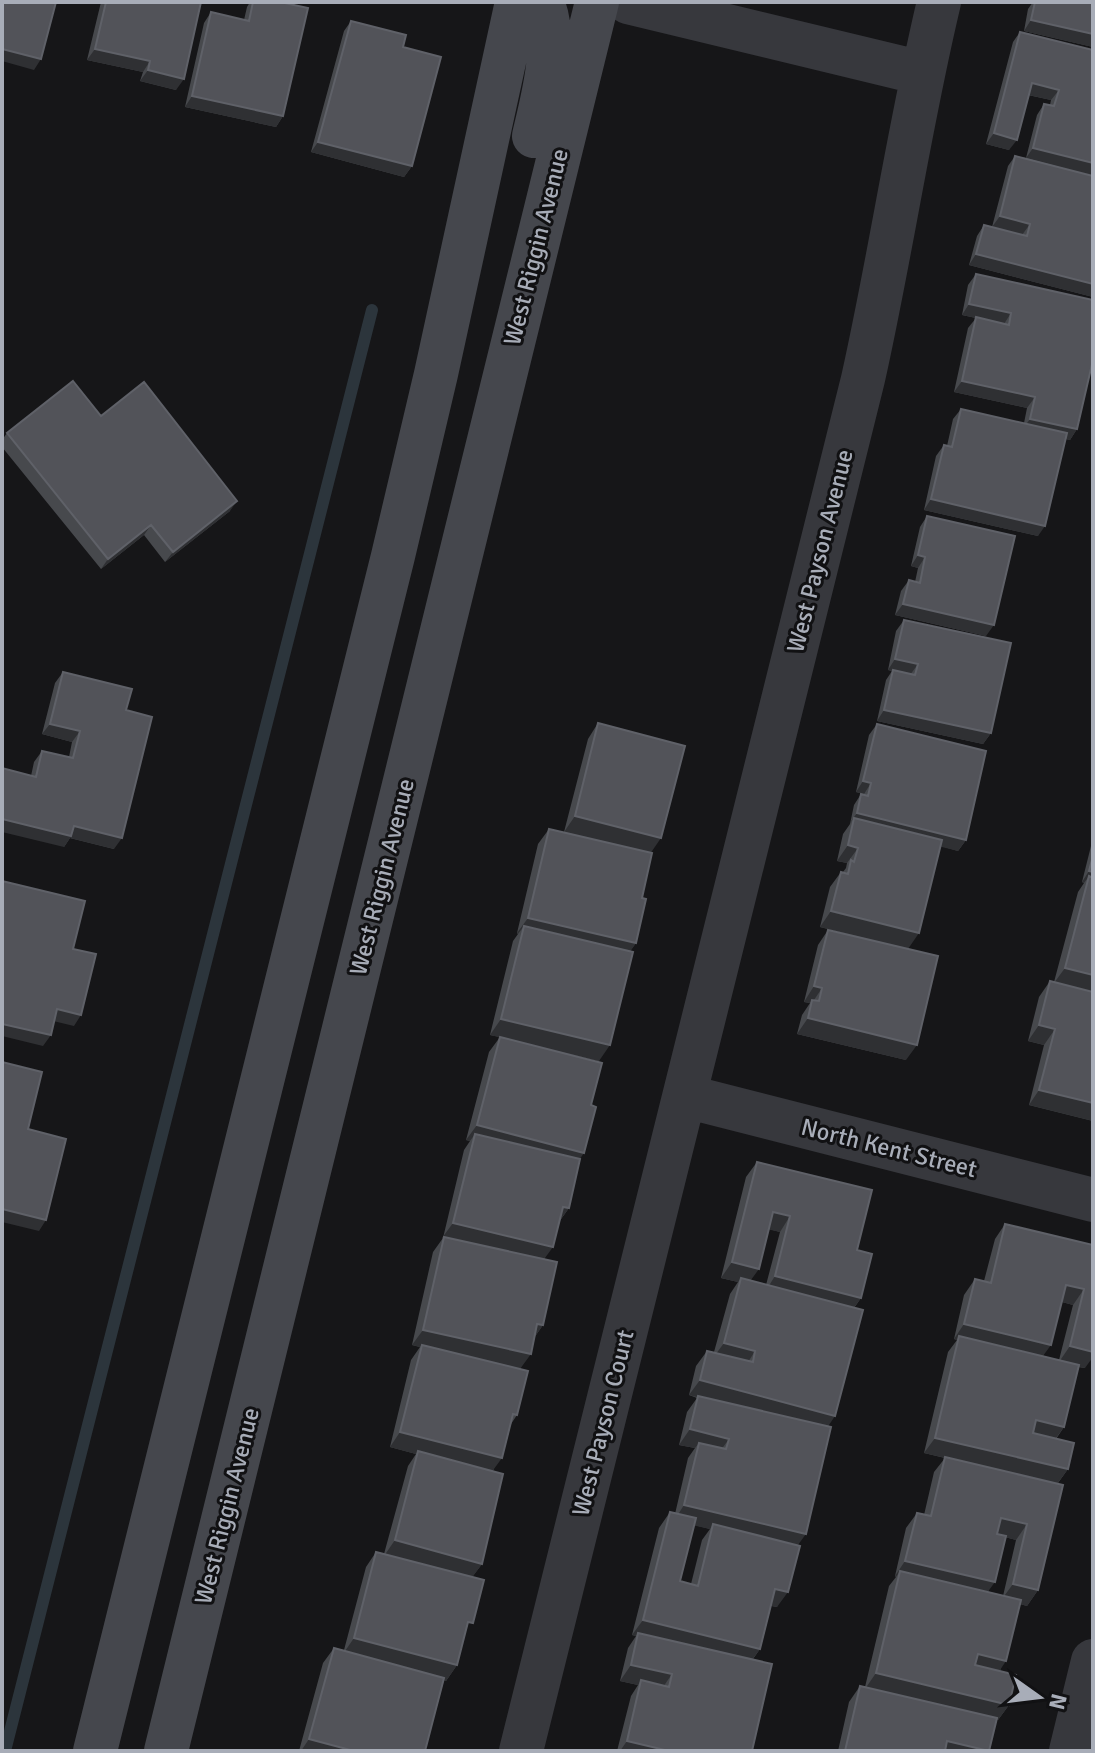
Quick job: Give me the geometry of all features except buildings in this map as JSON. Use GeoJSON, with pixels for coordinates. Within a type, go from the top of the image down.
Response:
{"type":"FeatureCollection","features":[{"type":"Feature","properties":{"kind":"main road"},"geometry":{"type":"LineString","coordinates":[[95,1751],[393,556],[517,2]]}},
{"type":"Feature","properties":{"kind":"main road"},"geometry":{"type":"LineString","coordinates":[[472,510],[463,439],[545,89],[549,49],[542,2]]}},
{"type":"Feature","properties":{"kind":"main road","name":"West Riggin Avenue"},"geometry":{"type":"LineString","coordinates":[[166,1751],[597,2]]}},
{"type":"Feature","properties":{"kind":"street"},"geometry":{"type":"LineString","coordinates":[[628,2],[922,73]]}},
{"type":"Feature","properties":{"kind":"street","name":"West Payson Avenue"},"geometry":{"type":"LineString","coordinates":[[685,1096],[863,379],[884,288],[898,192],[939,2]]}},
{"type":"Feature","properties":{"kind":"street","name":"North Kent Street"},"geometry":{"type":"LineString","coordinates":[[685,1096],[1093,1200]]}},
{"type":"Feature","properties":{"kind":"street","name":"West Payson Court"},"geometry":{"type":"LineString","coordinates":[[521,1751],[685,1096]]}},
{"type":"Feature","properties":{"kind":"street"},"geometry":{"type":"LineString","coordinates":[[1071,1751],[1093,1661]]}},
{"type":"Feature","properties":{"kind":"waterway"},"geometry":{"type":"LineString","coordinates":[[5,1751],[372,310]]}}]}
